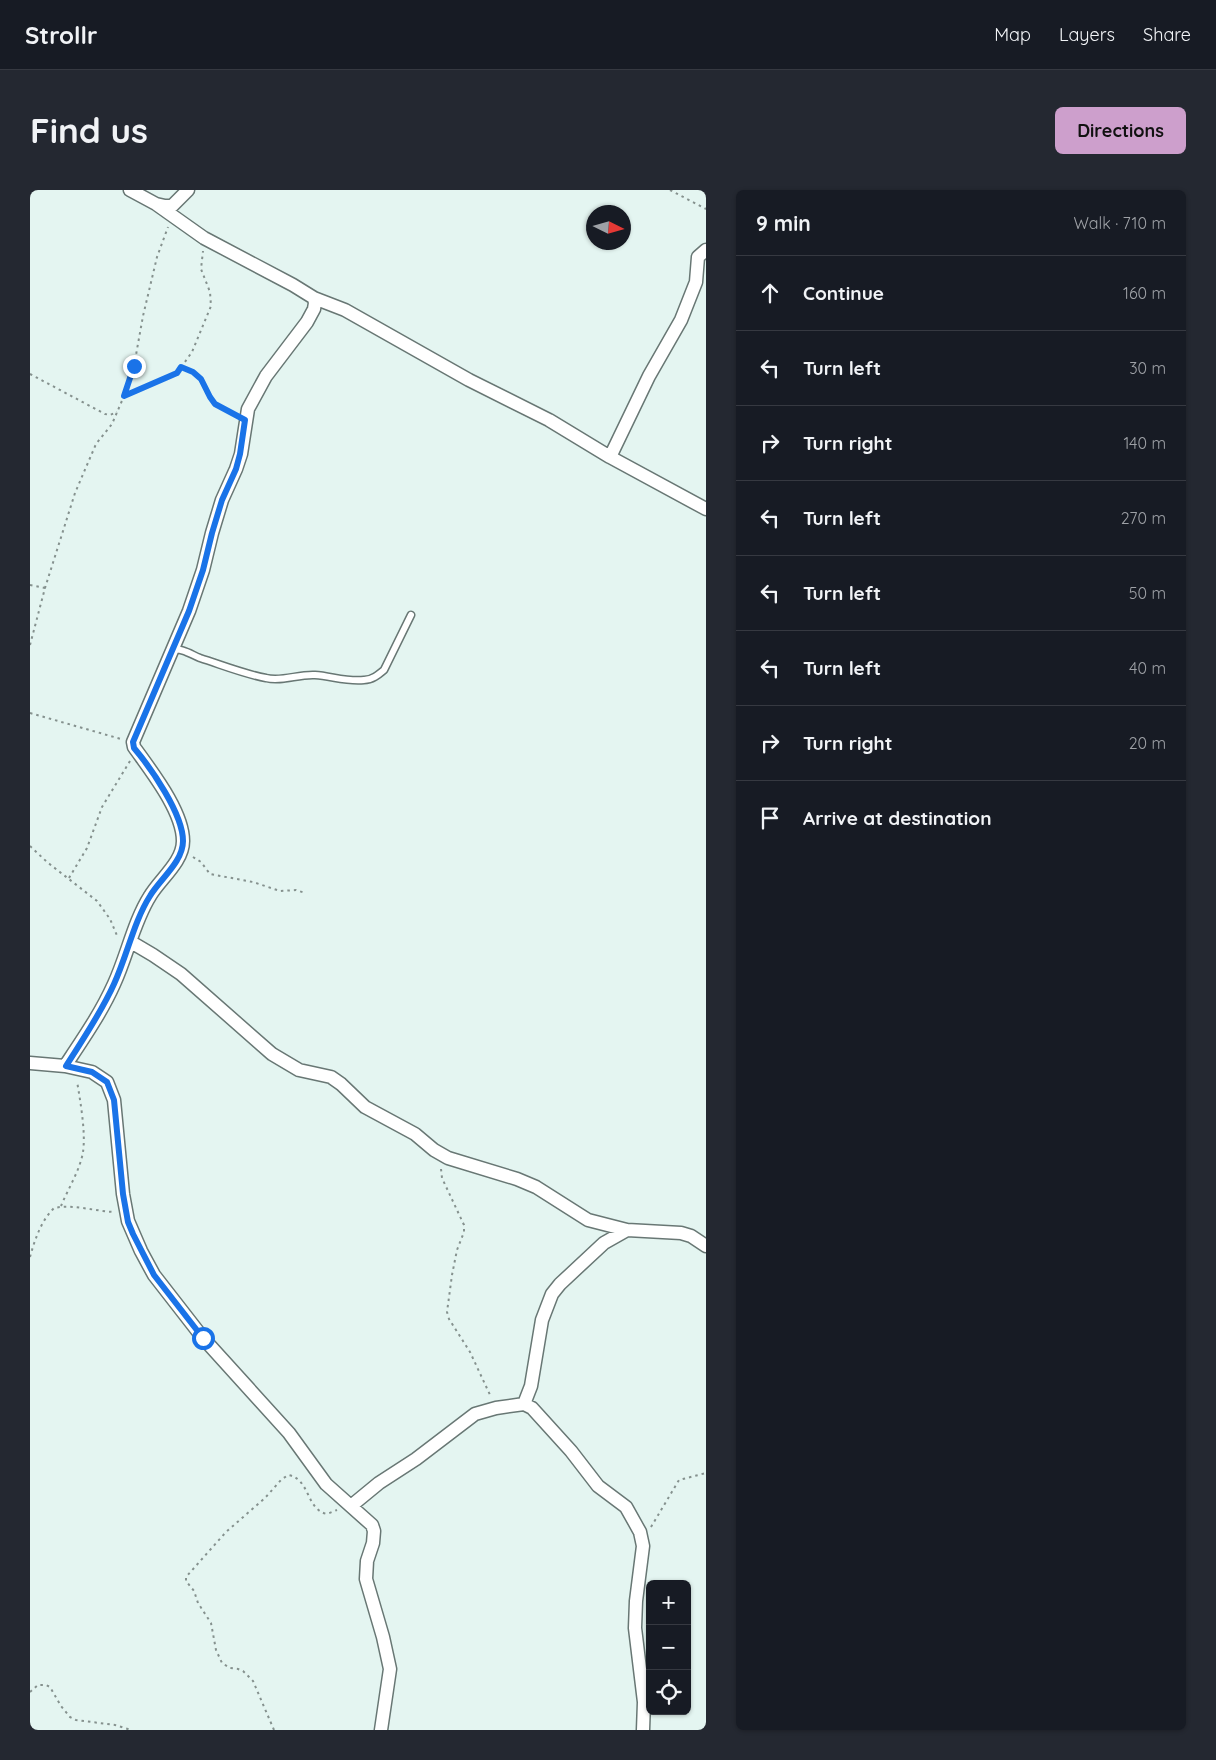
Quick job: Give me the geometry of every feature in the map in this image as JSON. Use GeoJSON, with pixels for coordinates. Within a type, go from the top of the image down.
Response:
{"type":"FeatureCollection","features":[{"type":"Feature","properties":{"kind":"street"},"geometry":{"type":"LineString","coordinates":[[130,190],[175,212],[204,238],[314,298],[345,310],[470,380],[549,420],[610,457],[706,510]]}},
{"type":"Feature","properties":{"kind":"street"},"geometry":{"type":"LineString","coordinates":[[175,212],[188,190]]}},
{"type":"Feature","properties":{"kind":"street"},"geometry":{"type":"LineString","coordinates":[[610,457],[649,376],[701,285],[697,260],[700,254],[706,250]]}},
{"type":"Feature","properties":{"kind":"street"},"geometry":{"type":"LineString","coordinates":[[71,1067],[114,985],[146,903],[182,851],[181,827],[174,811],[134,746],[189,611],[203,570],[222,500],[236,469],[248,409],[266,376],[307,322],[314,309],[314,298]]}},
{"type":"Feature","properties":{"kind":"street"},"geometry":{"type":"LineString","coordinates":[[129,947],[153,954],[181,974],[272,1054],[299,1070],[331,1077],[365,1107],[415,1134],[448,1158],[517,1179],[536,1188],[588,1220],[627,1230],[681,1233],[691,1236],[706,1246]]}},
{"type":"Feature","properties":{"kind":"street"},"geometry":{"type":"LineString","coordinates":[[30,1063],[71,1067],[92,1072],[107,1082],[114,1100],[126,1212],[133,1234],[154,1275],[203,1338],[289,1432],[326,1484],[368,1520],[374,1532],[373,1543],[367,1561],[366,1578],[390,1668],[381,1730]]}},
{"type":"Feature","properties":{"kind":"street"},"geometry":{"type":"LineString","coordinates":[[524,1404],[530,1386],[542,1320],[552,1294],[560,1284],[604,1243],[627,1230]]}},
{"type":"Feature","properties":{"kind":"street"},"geometry":{"type":"LineString","coordinates":[[349,1504],[416,1459],[475,1414],[496,1408],[524,1404],[532,1408],[598,1486],[626,1508],[636,1524],[642,1540],[635,1628],[644,1702],[644,1730]]}},
{"type":"Feature","properties":{"kind":"lane"},"geometry":{"type":"LineString","coordinates":[[172,650],[180,649],[198,657],[278,680],[301,675],[316,675],[354,681],[366,680],[384,670],[411,615]]}},
{"type":"Feature","properties":{"kind":"path"},"geometry":{"type":"LineString","coordinates":[[670,190],[706,209]]}},
{"type":"Feature","properties":{"kind":"path"},"geometry":{"type":"LineString","coordinates":[[30,646],[45,588],[75,493],[96,444],[112,424],[124,396],[134,366],[157,257],[175,212]]}},
{"type":"Feature","properties":{"kind":"path"},"geometry":{"type":"LineString","coordinates":[[124,396],[177,373],[192,352],[211,306],[210,292],[201,269],[204,238]]}},
{"type":"Feature","properties":{"kind":"path"},"geometry":{"type":"LineString","coordinates":[[181,367],[193,372],[201,379],[215,404],[245,420]]}},
{"type":"Feature","properties":{"kind":"path"},"geometry":{"type":"LineString","coordinates":[[30,374],[106,414],[110,415],[116,412]]}},
{"type":"Feature","properties":{"kind":"path"},"geometry":{"type":"LineString","coordinates":[[30,585],[45,588]]}},
{"type":"Feature","properties":{"kind":"path"},"geometry":{"type":"LineString","coordinates":[[30,713],[134,746],[102,807],[87,848],[68,878]]}},
{"type":"Feature","properties":{"kind":"path"},"geometry":{"type":"LineString","coordinates":[[30,846],[47,862],[97,901],[110,919],[119,941],[129,947]]}},
{"type":"Feature","properties":{"kind":"path"},"geometry":{"type":"LineString","coordinates":[[182,851],[201,862],[210,874],[253,882],[280,891],[296,890],[305,893]]}},
{"type":"Feature","properties":{"kind":"path"},"geometry":{"type":"LineString","coordinates":[[61,1206],[81,1161],[83,1150],[83,1130],[71,1067]]}},
{"type":"Feature","properties":{"kind":"path"},"geometry":{"type":"LineString","coordinates":[[441,1154],[442,1178],[464,1225],[464,1232],[457,1250],[452,1275],[447,1312],[448,1319],[470,1352],[496,1408]]}},
{"type":"Feature","properties":{"kind":"path"},"geometry":{"type":"LineString","coordinates":[[30,1257],[35,1238],[46,1215],[54,1208],[61,1206],[99,1212],[126,1212]]}},
{"type":"Feature","properties":{"kind":"path"},"geometry":{"type":"LineString","coordinates":[[642,1540],[679,1480],[706,1473]]}},
{"type":"Feature","properties":{"kind":"path"},"geometry":{"type":"LineString","coordinates":[[274,1730],[253,1681],[238,1669],[226,1666],[220,1659],[211,1623],[198,1603],[186,1577],[226,1532],[265,1498],[285,1477],[292,1476],[300,1480],[314,1506],[324,1514],[334,1512],[349,1504]]}},
{"type":"Feature","properties":{"kind":"path"},"geometry":{"type":"LineString","coordinates":[[30,1692],[38,1685],[46,1685],[50,1687],[70,1717],[76,1720],[115,1725],[131,1730]]}},
{"type":"Feature","properties":{"kind":"route"},"geometry":{"type":"LineString","coordinates":[[134,366],[124,396],[177,373],[181,367],[193,372],[201,379],[215,404],[245,420],[236,469],[222,500],[203,570],[189,611],[133,742],[134,748],[156,779],[174,811],[181,827],[182,851],[155,887],[146,903],[114,985],[66,1066],[92,1072],[107,1082],[114,1100],[123,1194],[128,1222],[154,1275],[176,1304],[192,1321],[203,1338]]}}]}
